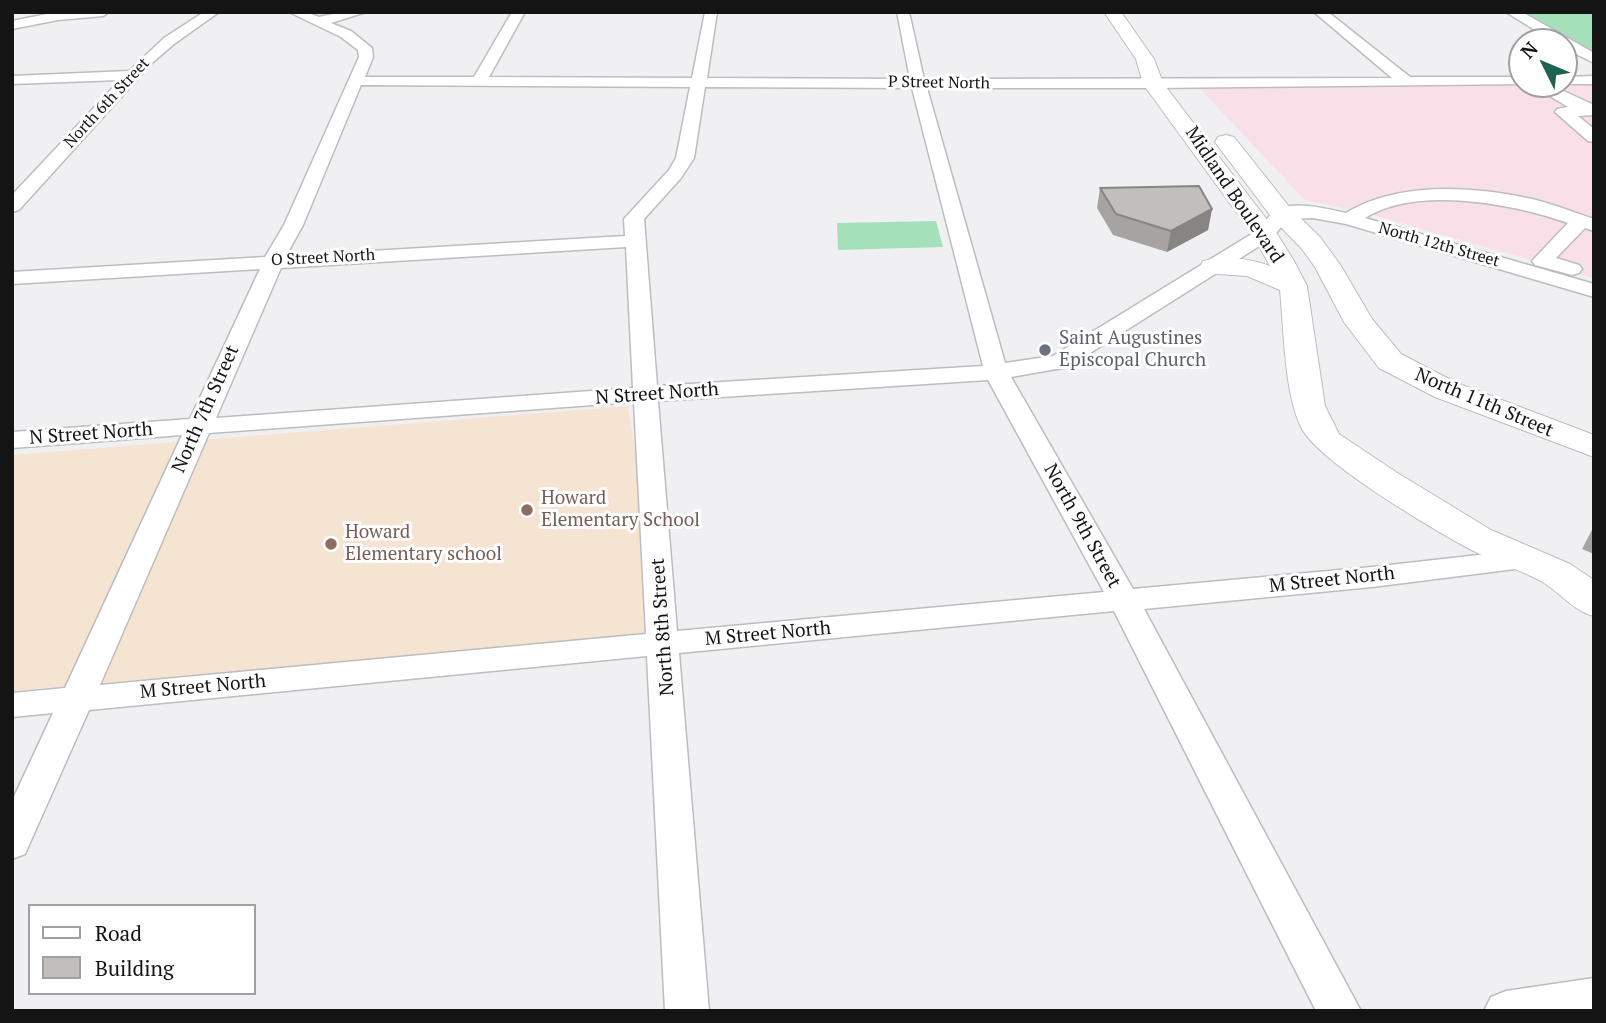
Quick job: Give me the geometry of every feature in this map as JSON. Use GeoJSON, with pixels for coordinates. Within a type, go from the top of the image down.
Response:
{"type":"FeatureCollection","features":[{"type":"Feature","properties":{"kind":"main road","name":"Midland Boulevard"},"geometry":{"type":"LineString","coordinates":[[1112,12],[1274,224]]}},
{"type":"Feature","properties":{"kind":"main road","name":"Midland Boulevard"},"geometry":{"type":"LineString","coordinates":[[1159,75],[1197,105]]}},
{"type":"Feature","properties":{"kind":"main road","name":"Midland Boulevard"},"geometry":{"type":"LineString","coordinates":[[1214,127],[1274,224],[1293,286],[1302,336],[1309,406],[1318,429],[1327,441],[1383,480],[1478,538],[1556,573],[1592,599]]}},
{"type":"Feature","properties":{"kind":"main road","name":"North 11th Street"},"geometry":{"type":"LineString","coordinates":[[1274,224],[1311,243],[1328,266],[1359,323],[1390,360],[1446,390],[1594,447]]}},
{"type":"Feature","properties":{"kind":"main road"},"geometry":{"type":"LineString","coordinates":[[1213,268],[1251,268],[1293,286]]}},
{"type":"Feature","properties":{"kind":"street"},"geometry":{"type":"LineString","coordinates":[[12,25],[103,12]]}},
{"type":"Feature","properties":{"kind":"street","name":"North 6th Street"},"geometry":{"type":"LineString","coordinates":[[12,206],[158,50],[213,12]]}},
{"type":"Feature","properties":{"kind":"street"},"geometry":{"type":"LineString","coordinates":[[306,17],[360,12]]}},
{"type":"Feature","properties":{"kind":"street"},"geometry":{"type":"LineString","coordinates":[[478,83],[519,12]]}},
{"type":"Feature","properties":{"kind":"street","name":"North 8th Street"},"geometry":{"type":"LineString","coordinates":[[687,1011],[634,219],[640,209],[682,166],[711,12]]}},
{"type":"Feature","properties":{"kind":"street","name":"North 9th Street"},"geometry":{"type":"LineString","coordinates":[[903,12],[918,83],[996,372],[1124,600],[1339,1011]]}},
{"type":"Feature","properties":{"kind":"street"},"geometry":{"type":"LineString","coordinates":[[1320,12],[1406,82]]}},
{"type":"Feature","properties":{"kind":"street"},"geometry":{"type":"LineString","coordinates":[[1512,12],[1540,28]]}},
{"type":"Feature","properties":{"kind":"street","name":"North 7th Street"},"geometry":{"type":"LineString","coordinates":[[12,842],[366,57],[365,48],[354,39],[306,17]]}},
{"type":"Feature","properties":{"kind":"street"},"geometry":{"type":"LineString","coordinates":[[1578,50],[1594,59]]}},
{"type":"Feature","properties":{"kind":"street"},"geometry":{"type":"LineString","coordinates":[[12,80],[133,75]]}},
{"type":"Feature","properties":{"kind":"street","name":"P Street North"},"geometry":{"type":"LineString","coordinates":[[357,81],[918,83],[1159,75],[1406,82],[1508,81]]}},
{"type":"Feature","properties":{"kind":"street"},"geometry":{"type":"LineString","coordinates":[[1566,98],[1590,110]]}},
{"type":"Feature","properties":{"kind":"street"},"geometry":{"type":"LineString","coordinates":[[1590,110],[1563,112],[1594,137]]}},
{"type":"Feature","properties":{"kind":"street"},"geometry":{"type":"LineString","coordinates":[[1349,219],[1358,211],[1408,198],[1475,195],[1530,204],[1587,223]]}},
{"type":"Feature","properties":{"kind":"street","name":"North 12th Street"},"geometry":{"type":"LineString","coordinates":[[1274,224],[1313,212],[1588,282]]}},
{"type":"Feature","properties":{"kind":"street"},"geometry":{"type":"LineString","coordinates":[[1587,223],[1542,261],[1588,282]]}},
{"type":"Feature","properties":{"kind":"street","name":"N Street North"},"geometry":{"type":"LineString","coordinates":[[12,440],[646,394],[996,372],[1060,362],[1213,268],[1274,224]]}},
{"type":"Feature","properties":{"kind":"street","name":"O Street North"},"geometry":{"type":"LineString","coordinates":[[12,278],[634,241]]}},
{"type":"Feature","properties":{"kind":"street","name":"M Street North"},"geometry":{"type":"LineString","coordinates":[[12,705],[1372,577],[1523,559]]}},
{"type":"Feature","properties":{"kind":"street"},"geometry":{"type":"LineString","coordinates":[[1506,1011],[1594,998]]}},
{"type":"Feature","properties":{"kind":"shaded area"},"geometry":{"type":"Polygon","coordinates":[[[1578,85],[1594,85],[1594,278],[1366,213],[1305,200],[1199,88],[1508,86],[1508,98],[1578,98],[1578,85]]]}},
{"type":"Feature","properties":{"kind":"shaded area","name":"Howard Elementary school"},"geometry":{"type":"Polygon","coordinates":[[[628,406],[664,634],[12,691],[12,455],[628,406]]]}},
{"type":"Feature","properties":{"kind":"green space"},"geometry":{"type":"Polygon","coordinates":[[[1522,12],[1594,12],[1594,53],[1578,44],[1578,28],[1550,28],[1522,12]]]}},
{"type":"Feature","properties":{"kind":"green space"},"geometry":{"type":"Polygon","coordinates":[[[936,221],[943,247],[838,250],[837,223],[936,221]]]}},
{"type":"Feature","properties":{"kind":"building"},"geometry":{"type":"Polygon","coordinates":[[[1199,186],[1212,209],[1171,231],[1116,214],[1100,188],[1199,186]]]}},
{"type":"Feature","properties":{"kind":"place","name":"Saint Augustines Episcopal Church"},"geometry":{"type":"Point","coordinates":[1045,350]}},
{"type":"Feature","properties":{"kind":"place","name":"Howard Elementary School"},"geometry":{"type":"Point","coordinates":[527,510]}},
{"type":"Feature","properties":{"kind":"place","name":"Howard Elementary school"},"geometry":{"type":"Point","coordinates":[331,544]}}]}
